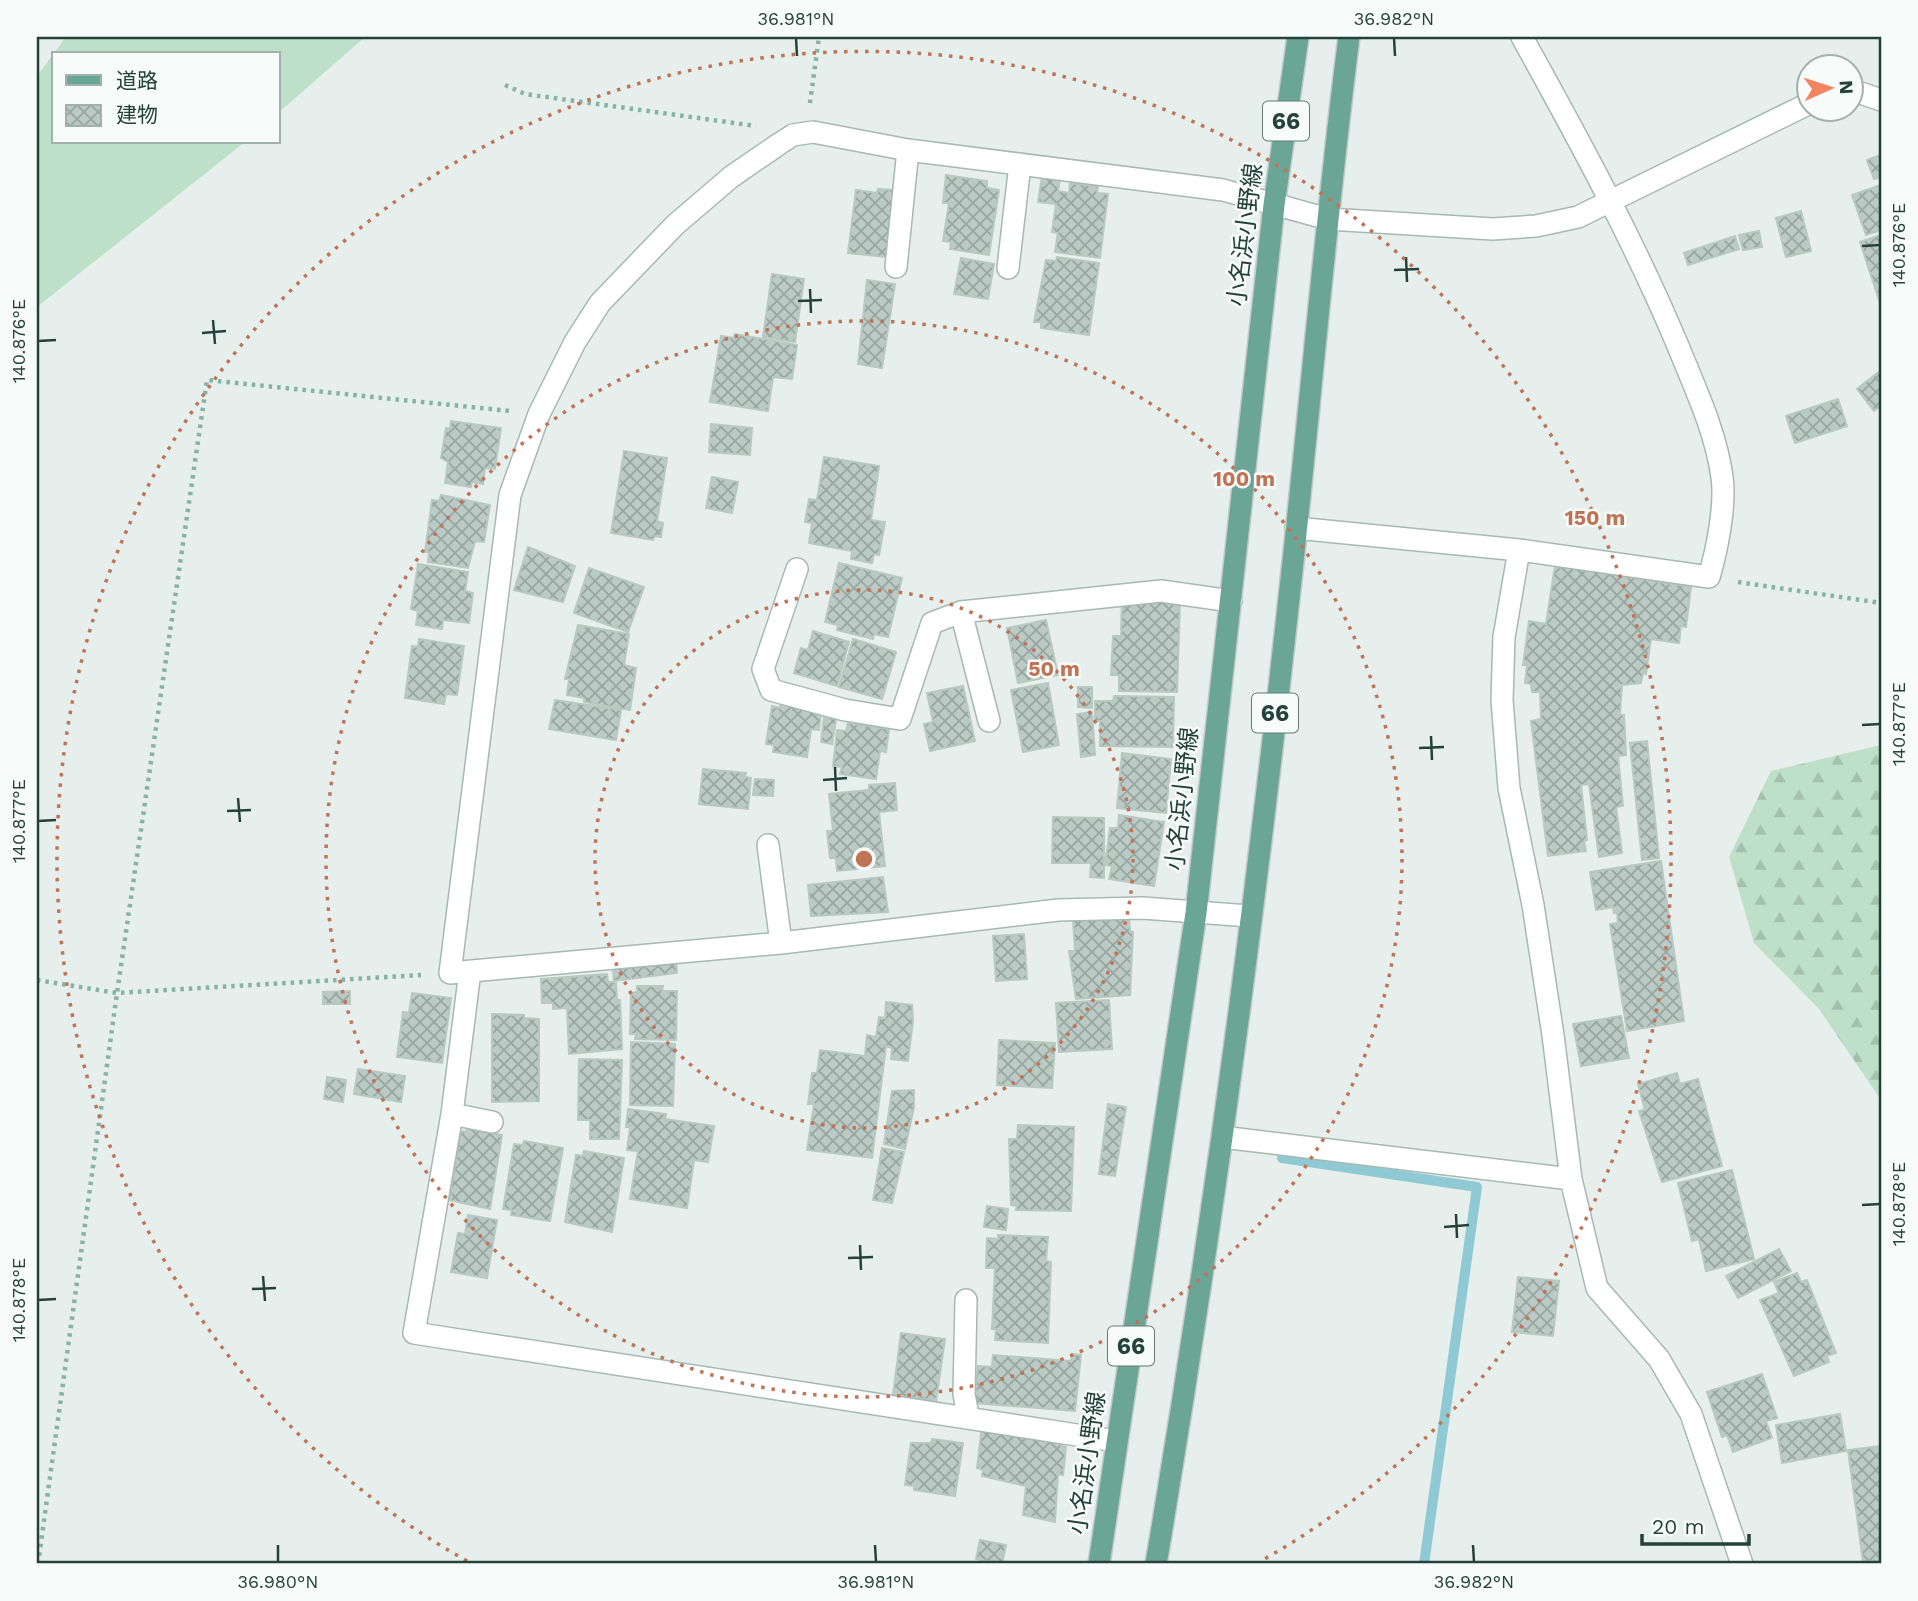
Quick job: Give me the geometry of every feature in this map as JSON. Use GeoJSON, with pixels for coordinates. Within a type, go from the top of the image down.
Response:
{"type":"FeatureCollection","features":[{"type":"Feature","properties":{"kind":"main road","name":"小名浜小野線"},"geometry":{"type":"LineString","coordinates":[[1099,1564],[1196,913],[1275,205],[1298,37]]}},
{"type":"Feature","properties":{"kind":"main road","name":"66"},"geometry":{"type":"LineString","coordinates":[[1156,1564],[1222,1137],[1250,916],[1296,528],[1349,37]]}},
{"type":"Feature","properties":{"kind":"street"},"geometry":{"type":"LineString","coordinates":[[1296,528],[1519,550],[1709,577],[1717,553],[1722,478],[1702,404],[1647,272],[1613,202],[1522,37]]}},
{"type":"Feature","properties":{"kind":"street"},"geometry":{"type":"LineString","coordinates":[[1116,1441],[968,1416],[414,1333],[452,1114],[460,972],[510,495],[539,414],[575,342],[600,303],[675,225],[731,177],[800,134],[1223,190],[1328,219],[1493,229],[1536,226],[1578,217],[1796,110]]}},
{"type":"Feature","properties":{"kind":"street"},"geometry":{"type":"LineString","coordinates":[[896,267],[908,150]]}},
{"type":"Feature","properties":{"kind":"street"},"geometry":{"type":"LineString","coordinates":[[1008,268],[1020,164]]}},
{"type":"Feature","properties":{"kind":"street"},"geometry":{"type":"LineString","coordinates":[[1519,550],[1504,636],[1502,700],[1509,788],[1549,1009],[1571,1179],[1597,1288],[1659,1359],[1691,1414],[1742,1564]]}},
{"type":"Feature","properties":{"kind":"street"},"geometry":{"type":"LineString","coordinates":[[797,569],[762,669],[771,690],[845,710],[900,719],[932,623],[961,612],[1161,591],[1231,600]]}},
{"type":"Feature","properties":{"kind":"street"},"geometry":{"type":"LineString","coordinates":[[961,612],[989,721]]}},
{"type":"Feature","properties":{"kind":"street"},"geometry":{"type":"LineString","coordinates":[[768,845],[781,943]]}},
{"type":"Feature","properties":{"kind":"street"},"geometry":{"type":"LineString","coordinates":[[460,972],[781,943],[1058,910],[1143,908],[1250,916]]}},
{"type":"Feature","properties":{"kind":"street"},"geometry":{"type":"LineString","coordinates":[[452,1114],[492,1122]]}},
{"type":"Feature","properties":{"kind":"street"},"geometry":{"type":"LineString","coordinates":[[1222,1137],[1571,1179]]}},
{"type":"Feature","properties":{"kind":"street"},"geometry":{"type":"LineString","coordinates":[[966,1300],[964,1394],[968,1416]]}},
{"type":"Feature","properties":{"kind":"path"},"geometry":{"type":"LineString","coordinates":[[505,85],[526,94],[800,134],[819,37]]}},
{"type":"Feature","properties":{"kind":"path"},"geometry":{"type":"LineString","coordinates":[[38,1564],[117,993],[207,380],[539,414]]}},
{"type":"Feature","properties":{"kind":"path"},"geometry":{"type":"LineString","coordinates":[[1709,577],[1881,603]]}},
{"type":"Feature","properties":{"kind":"path"},"geometry":{"type":"LineString","coordinates":[[37,981],[117,993],[460,972]]}},
{"type":"Feature","properties":{"kind":"green space"},"geometry":{"type":"Polygon","coordinates":[[[66,37],[365,37],[280,111],[280,52],[55,52],[66,37]]]}},
{"type":"Feature","properties":{"kind":"green space"},"geometry":{"type":"Polygon","coordinates":[[[52,56],[52,144],[242,144],[37,307],[37,76],[52,56]]]}},
{"type":"Feature","properties":{"kind":"green space"},"geometry":{"type":"Polygon","coordinates":[[[1881,745],[1881,1100],[1819,1009],[1754,943],[1729,857],[1771,771],[1881,745]]]}},
{"type":"Feature","properties":{"kind":"building"},"geometry":{"type":"Polygon","coordinates":[[[1881,155],[1881,177],[1874,179],[1867,160],[1881,155]]]}},
{"type":"Feature","properties":{"kind":"building"},"geometry":{"type":"Polygon","coordinates":[[[946,175],[987,181],[987,188],[999,190],[989,255],[950,249],[951,242],[943,241],[949,203],[943,203],[946,175]]]}},
{"type":"Feature","properties":{"kind":"building"},"geometry":{"type":"Polygon","coordinates":[[[1042,176],[1060,179],[1058,191],[1069,193],[1070,183],[1098,186],[1097,193],[1108,194],[1100,258],[1055,252],[1058,233],[1052,232],[1056,204],[1038,202],[1042,176]]]}},
{"type":"Feature","properties":{"kind":"building"},"geometry":{"type":"Polygon","coordinates":[[[1881,185],[1881,230],[1866,235],[1852,195],[1881,185]]]}},
{"type":"Feature","properties":{"kind":"building"},"geometry":{"type":"Polygon","coordinates":[[[878,189],[894,190],[886,257],[848,253],[856,190],[877,193],[878,189]]]}},
{"type":"Feature","properties":{"kind":"building"},"geometry":{"type":"Polygon","coordinates":[[[1801,211],[1811,251],[1786,257],[1776,218],[1801,211]]]}},
{"type":"Feature","properties":{"kind":"building"},"geometry":{"type":"Polygon","coordinates":[[[1759,231],[1762,247],[1743,250],[1739,235],[1759,231]]]}},
{"type":"Feature","properties":{"kind":"building"},"geometry":{"type":"Polygon","coordinates":[[[1881,235],[1881,306],[1860,242],[1881,235]]]}},
{"type":"Feature","properties":{"kind":"building"},"geometry":{"type":"Polygon","coordinates":[[[1735,236],[1739,249],[1688,265],[1684,253],[1735,236]]]}},
{"type":"Feature","properties":{"kind":"building"},"geometry":{"type":"Polygon","coordinates":[[[1057,257],[1099,263],[1089,335],[1041,328],[1041,322],[1034,322],[1046,260],[1056,261],[1057,257]]]}},
{"type":"Feature","properties":{"kind":"building"},"geometry":{"type":"Polygon","coordinates":[[[961,258],[994,264],[988,299],[954,294],[961,258]]]}},
{"type":"Feature","properties":{"kind":"building"},"geometry":{"type":"Polygon","coordinates":[[[772,274],[804,279],[795,342],[763,337],[772,274]]]}},
{"type":"Feature","properties":{"kind":"building"},"geometry":{"type":"Polygon","coordinates":[[[867,280],[895,284],[882,368],[858,364],[867,280]]]}},
{"type":"Feature","properties":{"kind":"building"},"geometry":{"type":"Polygon","coordinates":[[[735,334],[797,345],[792,379],[773,377],[768,411],[710,402],[721,336],[734,338],[735,334]]]}},
{"type":"Feature","properties":{"kind":"building"},"geometry":{"type":"Polygon","coordinates":[[[1881,370],[1881,406],[1874,411],[1857,389],[1881,370]]]}},
{"type":"Feature","properties":{"kind":"building"},"geometry":{"type":"Polygon","coordinates":[[[1838,399],[1847,426],[1795,443],[1786,416],[1838,399]]]}},
{"type":"Feature","properties":{"kind":"building"},"geometry":{"type":"Polygon","coordinates":[[[451,421],[501,428],[495,469],[485,468],[483,484],[472,482],[471,487],[445,483],[448,462],[441,458],[446,428],[450,429],[451,421]]]}},
{"type":"Feature","properties":{"kind":"building"},"geometry":{"type":"Polygon","coordinates":[[[711,424],[752,428],[750,455],[709,452],[711,424]]]}},
{"type":"Feature","properties":{"kind":"building"},"geometry":{"type":"Polygon","coordinates":[[[624,451],[667,458],[657,521],[663,523],[661,537],[655,536],[653,540],[611,533],[624,451]]]}},
{"type":"Feature","properties":{"kind":"building"},"geometry":{"type":"Polygon","coordinates":[[[824,457],[879,466],[871,520],[885,522],[879,555],[874,554],[872,563],[851,559],[852,551],[809,543],[812,523],[805,522],[809,499],[817,500],[824,457]]]}},
{"type":"Feature","properties":{"kind":"building"},"geometry":{"type":"Polygon","coordinates":[[[712,477],[738,482],[732,513],[706,508],[712,477]]]}},
{"type":"Feature","properties":{"kind":"building"},"geometry":{"type":"Polygon","coordinates":[[[441,495],[490,505],[484,542],[475,541],[468,568],[428,562],[429,552],[425,552],[432,500],[439,501],[441,495]]]}},
{"type":"Feature","properties":{"kind":"building"},"geometry":{"type":"Polygon","coordinates":[[[528,547],[575,566],[563,602],[514,590],[528,547]]]}},
{"type":"Feature","properties":{"kind":"building"},"geometry":{"type":"Polygon","coordinates":[[[839,563],[902,578],[888,637],[874,634],[873,639],[837,630],[838,625],[825,622],[839,563]]]}},
{"type":"Feature","properties":{"kind":"building"},"geometry":{"type":"Polygon","coordinates":[[[418,564],[468,572],[465,591],[473,593],[469,623],[443,620],[442,629],[416,625],[418,611],[411,609],[418,564]]]}},
{"type":"Feature","properties":{"kind":"building"},"geometry":{"type":"Polygon","coordinates":[[[1555,565],[1691,587],[1686,627],[1681,626],[1679,643],[1651,639],[1646,674],[1643,673],[1641,683],[1622,685],[1620,715],[1624,715],[1626,755],[1618,756],[1623,806],[1616,807],[1622,853],[1599,857],[1589,784],[1581,785],[1586,851],[1548,856],[1531,721],[1541,719],[1540,692],[1532,692],[1531,684],[1525,683],[1527,665],[1523,665],[1529,621],[1546,624],[1555,565]]]}},
{"type":"Feature","properties":{"kind":"building"},"geometry":{"type":"Polygon","coordinates":[[[589,568],[644,587],[628,632],[574,613],[589,568]]]}},
{"type":"Feature","properties":{"kind":"building"},"geometry":{"type":"Polygon","coordinates":[[[1122,600],[1180,603],[1177,692],[1119,691],[1119,675],[1111,675],[1113,636],[1121,636],[1122,600]]]}},
{"type":"Feature","properties":{"kind":"building"},"geometry":{"type":"Polygon","coordinates":[[[1046,620],[1058,675],[1018,683],[1007,628],[1046,620]]]}},
{"type":"Feature","properties":{"kind":"building"},"geometry":{"type":"Polygon","coordinates":[[[578,625],[629,634],[624,665],[636,668],[630,710],[584,702],[584,698],[567,695],[569,679],[565,679],[578,625]]]}},
{"type":"Feature","properties":{"kind":"building"},"geometry":{"type":"Polygon","coordinates":[[[813,631],[849,642],[837,686],[794,673],[801,648],[808,650],[813,631]]]}},
{"type":"Feature","properties":{"kind":"building"},"geometry":{"type":"Polygon","coordinates":[[[419,639],[464,646],[457,695],[446,694],[444,704],[405,698],[412,646],[418,647],[419,639]]]}},
{"type":"Feature","properties":{"kind":"building"},"geometry":{"type":"Polygon","coordinates":[[[853,639],[896,652],[882,699],[839,687],[853,639]]]}},
{"type":"Feature","properties":{"kind":"building"},"geometry":{"type":"Polygon","coordinates":[[[1048,683],[1059,745],[1023,752],[1011,690],[1048,683]]]}},
{"type":"Feature","properties":{"kind":"building"},"geometry":{"type":"Polygon","coordinates":[[[963,686],[975,741],[930,751],[924,724],[933,722],[927,693],[963,686]]]}},
{"type":"Feature","properties":{"kind":"building"},"geometry":{"type":"Polygon","coordinates":[[[1078,687],[1092,687],[1092,708],[1078,707],[1078,687]]]}},
{"type":"Feature","properties":{"kind":"building"},"geometry":{"type":"Polygon","coordinates":[[[1114,696],[1174,697],[1173,747],[1100,746],[1100,721],[1095,721],[1095,701],[1113,701],[1114,696]]]}},
{"type":"Feature","properties":{"kind":"building"},"geometry":{"type":"Polygon","coordinates":[[[555,700],[621,710],[616,740],[549,729],[555,700]]]}},
{"type":"Feature","properties":{"kind":"building"},"geometry":{"type":"Polygon","coordinates":[[[781,701],[822,707],[819,730],[811,729],[807,757],[773,752],[774,745],[766,744],[772,706],[780,708],[781,701]]]}},
{"type":"Feature","properties":{"kind":"building"},"geometry":{"type":"Polygon","coordinates":[[[1092,712],[1095,755],[1081,757],[1077,714],[1092,712]]]}},
{"type":"Feature","properties":{"kind":"building"},"geometry":{"type":"Polygon","coordinates":[[[824,717],[836,719],[832,744],[821,742],[824,717]]]}},
{"type":"Feature","properties":{"kind":"building"},"geometry":{"type":"Polygon","coordinates":[[[848,723],[889,729],[886,752],[880,751],[876,779],[840,774],[842,767],[833,766],[837,730],[846,731],[848,723]]]}},
{"type":"Feature","properties":{"kind":"building"},"geometry":{"type":"Polygon","coordinates":[[[1647,741],[1659,858],[1642,860],[1630,743],[1647,741]]]}},
{"type":"Feature","properties":{"kind":"building"},"geometry":{"type":"Polygon","coordinates":[[[1122,753],[1171,759],[1166,813],[1117,808],[1122,753]]]}},
{"type":"Feature","properties":{"kind":"building"},"geometry":{"type":"Polygon","coordinates":[[[703,769],[746,773],[745,777],[751,778],[748,809],[699,804],[703,769]]]}},
{"type":"Feature","properties":{"kind":"building"},"geometry":{"type":"Polygon","coordinates":[[[755,779],[774,780],[773,796],[753,795],[755,779]]]}},
{"type":"Feature","properties":{"kind":"building"},"geometry":{"type":"Polygon","coordinates":[[[895,783],[897,810],[879,812],[885,866],[837,871],[836,858],[830,858],[827,831],[833,831],[829,794],[869,790],[869,785],[895,783]]]}},
{"type":"Feature","properties":{"kind":"building"},"geometry":{"type":"Polygon","coordinates":[[[1119,815],[1164,822],[1154,886],[1109,879],[1112,866],[1105,865],[1110,828],[1118,828],[1119,815]]]}},
{"type":"Feature","properties":{"kind":"building"},"geometry":{"type":"Polygon","coordinates":[[[1053,817],[1104,818],[1104,878],[1090,877],[1091,863],[1052,863],[1053,817]]]}},
{"type":"Feature","properties":{"kind":"building"},"geometry":{"type":"Polygon","coordinates":[[[1661,861],[1684,1021],[1627,1031],[1610,924],[1618,923],[1617,912],[1614,913],[1613,907],[1596,910],[1590,872],[1661,861]]]}},
{"type":"Feature","properties":{"kind":"building"},"geometry":{"type":"Polygon","coordinates":[[[883,877],[888,912],[811,916],[808,885],[883,877]]]}},
{"type":"Feature","properties":{"kind":"building"},"geometry":{"type":"Polygon","coordinates":[[[1129,916],[1130,932],[1133,932],[1130,995],[1076,999],[1069,951],[1075,951],[1073,920],[1129,916]]]}},
{"type":"Feature","properties":{"kind":"building"},"geometry":{"type":"Polygon","coordinates":[[[1024,934],[1027,979],[996,981],[993,936],[1024,934]]]}},
{"type":"Feature","properties":{"kind":"building"},"geometry":{"type":"Polygon","coordinates":[[[676,961],[677,973],[614,981],[613,969],[676,961]]]}},
{"type":"Feature","properties":{"kind":"building"},"geometry":{"type":"Polygon","coordinates":[[[607,974],[608,982],[616,982],[617,1000],[620,1000],[622,1049],[569,1054],[567,1008],[553,1009],[553,1003],[542,1003],[541,979],[607,974]]]}},
{"type":"Feature","properties":{"kind":"building"},"geometry":{"type":"Polygon","coordinates":[[[637,986],[663,986],[662,991],[677,991],[676,1040],[635,1039],[636,1034],[630,1034],[631,993],[637,992],[637,986]]]}},
{"type":"Feature","properties":{"kind":"building"},"geometry":{"type":"Polygon","coordinates":[[[350,991],[350,1004],[323,1004],[323,992],[350,991]]]}},
{"type":"Feature","properties":{"kind":"building"},"geometry":{"type":"Polygon","coordinates":[[[412,993],[451,998],[442,1063],[397,1057],[403,1012],[409,1013],[412,993]]]}},
{"type":"Feature","properties":{"kind":"building"},"geometry":{"type":"Polygon","coordinates":[[[1109,1000],[1112,1049],[1059,1052],[1056,1003],[1109,1000]]]}},
{"type":"Feature","properties":{"kind":"building"},"geometry":{"type":"Polygon","coordinates":[[[886,1002],[912,1005],[913,1021],[908,1061],[891,1059],[892,1048],[886,1046],[872,1158],[807,1150],[814,1104],[808,1104],[812,1073],[817,1073],[820,1050],[865,1056],[867,1035],[876,1037],[879,1017],[885,1018],[886,1002]]]}},
{"type":"Feature","properties":{"kind":"building"},"geometry":{"type":"Polygon","coordinates":[[[492,1014],[524,1015],[524,1018],[539,1019],[539,1101],[492,1102],[492,1014]]]}},
{"type":"Feature","properties":{"kind":"building"},"geometry":{"type":"Polygon","coordinates":[[[1621,1016],[1629,1058],[1581,1066],[1573,1024],[1621,1016]]]}},
{"type":"Feature","properties":{"kind":"building"},"geometry":{"type":"Polygon","coordinates":[[[999,1040],[1055,1043],[1052,1088],[997,1085],[999,1040]]]}},
{"type":"Feature","properties":{"kind":"building"},"geometry":{"type":"Polygon","coordinates":[[[631,1042],[675,1044],[673,1106],[630,1105],[631,1042]]]}},
{"type":"Feature","properties":{"kind":"building"},"geometry":{"type":"Polygon","coordinates":[[[579,1059],[622,1060],[619,1139],[590,1139],[590,1120],[578,1120],[579,1059]]]}},
{"type":"Feature","properties":{"kind":"building"},"geometry":{"type":"Polygon","coordinates":[[[358,1069],[405,1076],[401,1102],[354,1094],[358,1069]]]}},
{"type":"Feature","properties":{"kind":"building"},"geometry":{"type":"Polygon","coordinates":[[[1677,1073],[1680,1084],[1698,1079],[1722,1166],[1662,1182],[1639,1111],[1645,1110],[1638,1084],[1677,1073]]]}},
{"type":"Feature","properties":{"kind":"building"},"geometry":{"type":"Polygon","coordinates":[[[327,1077],[346,1080],[343,1102],[324,1099],[327,1077]]]}},
{"type":"Feature","properties":{"kind":"building"},"geometry":{"type":"Polygon","coordinates":[[[914,1090],[914,1107],[905,1149],[884,1144],[892,1091],[914,1090]]]}},
{"type":"Feature","properties":{"kind":"building"},"geometry":{"type":"Polygon","coordinates":[[[1108,1104],[1126,1107],[1115,1176],[1099,1174],[1108,1104]]]}},
{"type":"Feature","properties":{"kind":"building"},"geometry":{"type":"Polygon","coordinates":[[[628,1109],[666,1114],[665,1119],[714,1126],[708,1162],[694,1160],[687,1208],[630,1199],[638,1151],[627,1150],[630,1127],[626,1127],[628,1109]]]}},
{"type":"Feature","properties":{"kind":"building"},"geometry":{"type":"Polygon","coordinates":[[[1018,1125],[1074,1127],[1071,1211],[1016,1210],[1017,1206],[1011,1205],[1009,1139],[1017,1139],[1018,1125]]]}},
{"type":"Feature","properties":{"kind":"building"},"geometry":{"type":"Polygon","coordinates":[[[467,1128],[502,1135],[490,1209],[449,1200],[461,1131],[466,1132],[467,1128]]]}},
{"type":"Feature","properties":{"kind":"building"},"geometry":{"type":"Polygon","coordinates":[[[524,1141],[563,1148],[550,1221],[511,1215],[512,1210],[503,1209],[514,1144],[523,1145],[524,1141]]]}},
{"type":"Feature","properties":{"kind":"building"},"geometry":{"type":"Polygon","coordinates":[[[882,1148],[904,1152],[892,1203],[873,1200],[882,1148]]]}},
{"type":"Feature","properties":{"kind":"building"},"geometry":{"type":"Polygon","coordinates":[[[584,1151],[624,1158],[612,1232],[565,1222],[576,1155],[583,1156],[584,1151]]]}},
{"type":"Feature","properties":{"kind":"building"},"geometry":{"type":"Polygon","coordinates":[[[1732,1170],[1754,1259],[1706,1271],[1699,1239],[1692,1241],[1678,1183],[1732,1170]]]}},
{"type":"Feature","properties":{"kind":"building"},"geometry":{"type":"Polygon","coordinates":[[[987,1206],[1008,1209],[1006,1230],[984,1227],[987,1206]]]}},
{"type":"Feature","properties":{"kind":"building"},"geometry":{"type":"Polygon","coordinates":[[[468,1215],[497,1220],[487,1278],[451,1272],[458,1233],[465,1234],[468,1215]]]}},
{"type":"Feature","properties":{"kind":"building"},"geometry":{"type":"Polygon","coordinates":[[[998,1235],[1048,1237],[1046,1261],[1051,1262],[1048,1343],[995,1340],[996,1329],[992,1329],[995,1268],[986,1268],[987,1238],[999,1239],[998,1235]]]}},
{"type":"Feature","properties":{"kind":"building"},"geometry":{"type":"Polygon","coordinates":[[[1779,1249],[1791,1271],[1738,1298],[1726,1276],[1779,1249]]]}},
{"type":"Feature","properties":{"kind":"building"},"geometry":{"type":"Polygon","coordinates":[[[1797,1273],[1801,1282],[1807,1280],[1836,1353],[1827,1356],[1829,1362],[1794,1376],[1760,1300],[1779,1293],[1774,1282],[1797,1273]]]}},
{"type":"Feature","properties":{"kind":"building"},"geometry":{"type":"Polygon","coordinates":[[[1518,1277],[1559,1281],[1553,1336],[1512,1332],[1518,1277]]]}},
{"type":"Feature","properties":{"kind":"building"},"geometry":{"type":"Polygon","coordinates":[[[901,1333],[945,1339],[936,1401],[893,1395],[901,1333]]]}},
{"type":"Feature","properties":{"kind":"building"},"geometry":{"type":"Polygon","coordinates":[[[1072,1354],[1081,1355],[1075,1411],[974,1403],[978,1366],[992,1367],[993,1355],[1071,1361],[1072,1354]]]}},
{"type":"Feature","properties":{"kind":"building"},"geometry":{"type":"Polygon","coordinates":[[[1762,1374],[1777,1418],[1766,1421],[1772,1438],[1733,1452],[1727,1435],[1722,1437],[1707,1392],[1762,1374]]]}},
{"type":"Feature","properties":{"kind":"building"},"geometry":{"type":"Polygon","coordinates":[[[1840,1414],[1846,1451],[1782,1463],[1776,1425],[1840,1414]]]}},
{"type":"Feature","properties":{"kind":"building"},"geometry":{"type":"Polygon","coordinates":[[[982,1426],[1062,1440],[1061,1446],[1066,1447],[1063,1475],[1058,1474],[1055,1522],[1023,1515],[1026,1486],[982,1476],[983,1470],[977,1468],[982,1426]]]}},
{"type":"Feature","properties":{"kind":"building"},"geometry":{"type":"Polygon","coordinates":[[[932,1439],[963,1443],[955,1496],[914,1490],[914,1486],[905,1485],[911,1443],[931,1443],[932,1439]]]}},
{"type":"Feature","properties":{"kind":"building"},"geometry":{"type":"Polygon","coordinates":[[[1881,1446],[1881,1560],[1863,1562],[1848,1450],[1881,1446]]]}},
{"type":"Feature","properties":{"kind":"building"},"geometry":{"type":"Polygon","coordinates":[[[980,1540],[1006,1545],[1002,1564],[976,1559],[980,1540]]]}},
{"type":"Feature","properties":{"kind":"waterway"},"geometry":{"type":"LineString","coordinates":[[1282,1158],[1477,1187],[1424,1564]]}}]}
